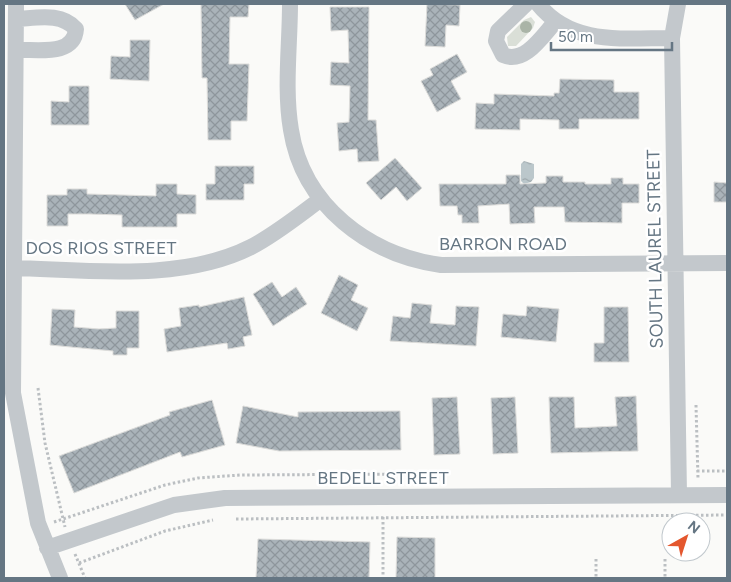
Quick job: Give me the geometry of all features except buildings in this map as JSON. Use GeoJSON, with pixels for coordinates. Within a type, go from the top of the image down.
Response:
{"type":"FeatureCollection","features":[{"type":"Feature","properties":{"kind":"street","name":"BARRON ROAD"},"geometry":{"type":"LineString","coordinates":[[290,4],[289,101],[291,131],[305,174],[321,199],[359,235],[391,252],[424,263],[442,265],[727,263]]}},
{"type":"Feature","properties":{"kind":"street"},"geometry":{"type":"LineString","coordinates":[[526,4],[498,31],[496,42],[503,55],[514,58],[524,55],[556,21]]}},
{"type":"Feature","properties":{"kind":"street"},"geometry":{"type":"LineString","coordinates":[[538,4],[556,21],[570,30],[596,38],[672,38]]}},
{"type":"Feature","properties":{"kind":"street","name":"SOUTH LAUREL STREET"},"geometry":{"type":"LineString","coordinates":[[678,4],[672,38],[679,494]]}},
{"type":"Feature","properties":{"kind":"street"},"geometry":{"type":"LineString","coordinates":[[16,50],[61,49],[70,46],[76,38],[76,29],[69,21],[16,11],[16,50],[9,172],[14,268],[8,393],[38,523],[60,578]]}},
{"type":"Feature","properties":{"kind":"street","name":"DOS RIOS STREET"},"geometry":{"type":"LineString","coordinates":[[14,268],[172,269],[210,262],[250,248],[321,199]]}},
{"type":"Feature","properties":{"kind":"street","name":"BEDELL STREET"},"geometry":{"type":"LineString","coordinates":[[47,548],[174,505],[225,498],[727,495]]}},
{"type":"Feature","properties":{"kind":"path"},"geometry":{"type":"LineString","coordinates":[[38,388],[45,443],[66,527]]}},
{"type":"Feature","properties":{"kind":"path"},"geometry":{"type":"LineString","coordinates":[[696,406],[698,480]]}},
{"type":"Feature","properties":{"kind":"path"},"geometry":{"type":"LineString","coordinates":[[698,471],[727,471]]}},
{"type":"Feature","properties":{"kind":"path"},"geometry":{"type":"LineString","coordinates":[[236,519],[727,515]]}},
{"type":"Feature","properties":{"kind":"path"},"geometry":{"type":"LineString","coordinates":[[383,517],[383,578]]}},
{"type":"Feature","properties":{"kind":"path"},"geometry":{"type":"LineString","coordinates":[[79,562],[165,531],[213,520]]}},
{"type":"Feature","properties":{"kind":"path"},"geometry":{"type":"LineString","coordinates":[[75,553],[85,578]]}},
{"type":"Feature","properties":{"kind":"path"},"geometry":{"type":"LineString","coordinates":[[596,559],[596,578]]}},
{"type":"Feature","properties":{"kind":"path"},"geometry":{"type":"LineString","coordinates":[[665,562],[665,578]]}},
{"type":"Feature","properties":{"kind":"shaded area"},"geometry":{"type":"Polygon","coordinates":[[[531,17],[535,22],[533,28],[516,46],[508,46],[507,37],[524,20],[531,17]]]}},
{"type":"Feature","properties":{"kind":"water"},"geometry":{"type":"Polygon","coordinates":[[[524,161],[534,164],[534,178],[531,182],[524,184],[521,181],[521,164],[524,161]]]}}]}
